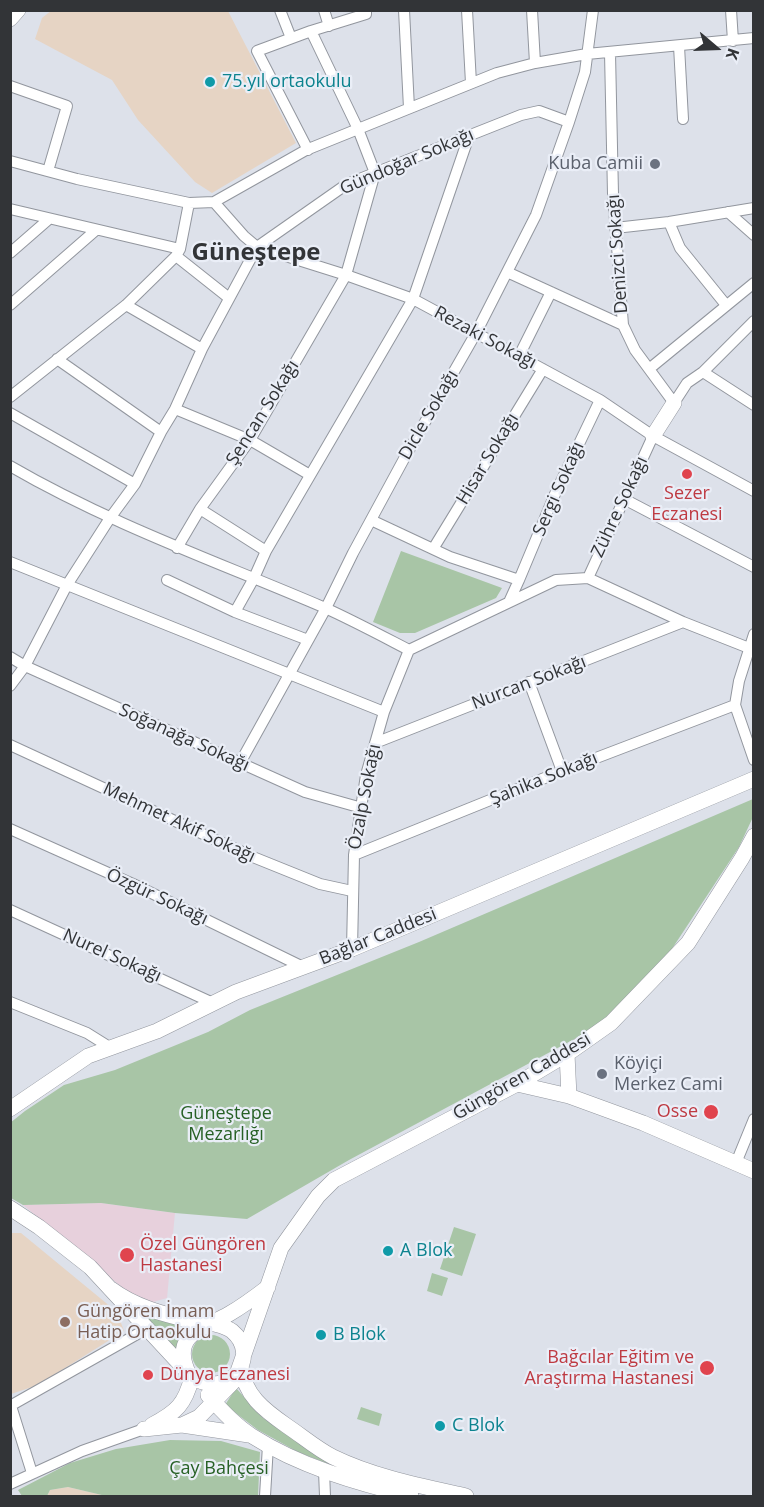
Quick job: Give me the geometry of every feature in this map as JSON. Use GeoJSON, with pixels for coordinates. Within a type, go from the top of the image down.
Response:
{"type":"FeatureCollection","features":[{"type":"Feature","properties":{"kind":"street"},"geometry":{"type":"LineString","coordinates":[[10,19],[18,10]]}},
{"type":"Feature","properties":{"kind":"street"},"geometry":{"type":"LineString","coordinates":[[280,10],[291,38]]}},
{"type":"Feature","properties":{"kind":"street"},"geometry":{"type":"LineString","coordinates":[[324,10],[329,26]]}},
{"type":"Feature","properties":{"kind":"street"},"geometry":{"type":"LineString","coordinates":[[308,150],[257,51],[366,14],[366,10]]}},
{"type":"Feature","properties":{"kind":"street"},"geometry":{"type":"LineString","coordinates":[[404,10],[409,108]]}},
{"type":"Feature","properties":{"kind":"street"},"geometry":{"type":"LineString","coordinates":[[467,10],[471,83]]}},
{"type":"Feature","properties":{"kind":"street"},"geometry":{"type":"LineString","coordinates":[[532,10],[534,63]]}},
{"type":"Feature","properties":{"kind":"street","name":"Dicle Sokağı"},"geometry":{"type":"LineString","coordinates":[[240,763],[326,608],[371,520],[476,333],[536,215],[585,72],[593,10]]}},
{"type":"Feature","properties":{"kind":"street"},"geometry":{"type":"LineString","coordinates":[[731,10],[733,41]]}},
{"type":"Feature","properties":{"kind":"street"},"geometry":{"type":"LineString","coordinates":[[311,31],[358,129],[375,173]]}},
{"type":"Feature","properties":{"kind":"street"},"geometry":{"type":"LineString","coordinates":[[10,161],[189,203],[214,201],[308,150],[497,73],[534,63],[587,54],[753,38]]}},
{"type":"Feature","properties":{"kind":"street"},"geometry":{"type":"LineString","coordinates":[[680,46],[682,118]]}},
{"type":"Feature","properties":{"kind":"street","name":"Denizci Sokağı"},"geometry":{"type":"LineString","coordinates":[[610,53],[615,228],[623,325],[635,350],[674,403]]}},
{"type":"Feature","properties":{"kind":"street"},"geometry":{"type":"LineString","coordinates":[[10,86],[67,106],[48,171]]}},
{"type":"Feature","properties":{"kind":"street","name":"Gündoğar Sokağı"},"geometry":{"type":"LineString","coordinates":[[257,248],[347,184],[521,115],[539,111],[569,122]]}},
{"type":"Feature","properties":{"kind":"street"},"geometry":{"type":"LineString","coordinates":[[235,612],[266,550],[413,299],[469,136]]}},
{"type":"Feature","properties":{"kind":"street","name":"Şencan Sokağı"},"geometry":{"type":"LineString","coordinates":[[177,548],[200,509],[250,440],[346,275],[375,173]]}},
{"type":"Feature","properties":{"kind":"street","name":"Rezaki Sokağı"},"geometry":{"type":"LineString","coordinates":[[214,201],[257,248],[346,275],[413,299],[600,400],[653,436],[753,491]]}},
{"type":"Feature","properties":{"kind":"street"},"geometry":{"type":"LineString","coordinates":[[10,397],[126,305],[178,252],[189,203]]}},
{"type":"Feature","properties":{"kind":"street"},"geometry":{"type":"LineString","coordinates":[[615,228],[669,222],[753,208]]}},
{"type":"Feature","properties":{"kind":"street"},"geometry":{"type":"LineString","coordinates":[[10,209],[178,252],[229,298]]}},
{"type":"Feature","properties":{"kind":"street"},"geometry":{"type":"LineString","coordinates":[[728,212],[753,235]]}},
{"type":"Feature","properties":{"kind":"street"},"geometry":{"type":"LineString","coordinates":[[10,253],[49,219]]}},
{"type":"Feature","properties":{"kind":"street"},"geometry":{"type":"LineString","coordinates":[[669,222],[680,248],[726,305]]}},
{"type":"Feature","properties":{"kind":"street"},"geometry":{"type":"LineString","coordinates":[[10,305],[96,230]]}},
{"type":"Feature","properties":{"kind":"street"},"geometry":{"type":"LineString","coordinates":[[10,686],[25,666],[67,585],[135,484],[161,432],[176,409],[202,349],[257,248]]}},
{"type":"Feature","properties":{"kind":"street"},"geometry":{"type":"LineString","coordinates":[[507,272],[623,325]]}},
{"type":"Feature","properties":{"kind":"street"},"geometry":{"type":"LineString","coordinates":[[649,369],[753,283]]}},
{"type":"Feature","properties":{"kind":"street"},"geometry":{"type":"LineString","coordinates":[[519,356],[551,292]]}},
{"type":"Feature","properties":{"kind":"street"},"geometry":{"type":"LineString","coordinates":[[126,305],[202,349]]}},
{"type":"Feature","properties":{"kind":"street"},"geometry":{"type":"LineString","coordinates":[[653,436],[687,383],[703,372],[753,321]]}},
{"type":"Feature","properties":{"kind":"street"},"geometry":{"type":"LineString","coordinates":[[57,359],[161,432]]}},
{"type":"Feature","properties":{"kind":"street","name":"Hisar Sokağı"},"geometry":{"type":"LineString","coordinates":[[433,549],[543,369]]}},
{"type":"Feature","properties":{"kind":"street"},"geometry":{"type":"LineString","coordinates":[[703,372],[753,405]]}},
{"type":"Feature","properties":{"kind":"street","name":"Sergi Sokağı"},"geometry":{"type":"LineString","coordinates":[[509,602],[555,494],[600,400]]}},
{"type":"Feature","properties":{"kind":"street"},"geometry":{"type":"LineString","coordinates":[[176,409],[250,440],[310,475]]}},
{"type":"Feature","properties":{"kind":"street"},"geometry":{"type":"LineString","coordinates":[[10,413],[135,484]]}},
{"type":"Feature","properties":{"kind":"street","name":"Zühre Sokağı"},"geometry":{"type":"LineString","coordinates":[[588,578],[653,436]]}},
{"type":"Feature","properties":{"kind":"street"},"geometry":{"type":"LineString","coordinates":[[10,466],[110,518],[177,548],[326,608],[409,650],[556,580],[588,578],[683,622],[749,648]]}},
{"type":"Feature","properties":{"kind":"street"},"geometry":{"type":"LineString","coordinates":[[624,499],[753,567]]}},
{"type":"Feature","properties":{"kind":"street"},"geometry":{"type":"LineString","coordinates":[[200,509],[266,550]]}},
{"type":"Feature","properties":{"kind":"street"},"geometry":{"type":"LineString","coordinates":[[371,520],[450,557],[519,580]]}},
{"type":"Feature","properties":{"kind":"street"},"geometry":{"type":"LineString","coordinates":[[10,562],[384,712]]}},
{"type":"Feature","properties":{"kind":"street"},"geometry":{"type":"LineString","coordinates":[[166,580],[235,612],[308,640]]}},
{"type":"Feature","properties":{"kind":"street","name":"Nurcan Sokağı"},"geometry":{"type":"LineString","coordinates":[[375,743],[683,622]]}},
{"type":"Feature","properties":{"kind":"street"},"geometry":{"type":"LineString","coordinates":[[753,634],[739,681],[735,705],[753,760]]}},
{"type":"Feature","properties":{"kind":"street","name":"Özalp Sokağı"},"geometry":{"type":"LineString","coordinates":[[352,949],[354,855],[366,775],[384,712],[409,650]]}},
{"type":"Feature","properties":{"kind":"street","name":"Soğanağa Sokağı"},"geometry":{"type":"LineString","coordinates":[[10,657],[25,666],[305,792],[362,808]]}},
{"type":"Feature","properties":{"kind":"street"},"geometry":{"type":"LineString","coordinates":[[529,682],[562,771]]}},
{"type":"Feature","properties":{"kind":"street","name":"Şahika Sokağı"},"geometry":{"type":"LineString","coordinates":[[354,855],[562,771],[735,705]]}},
{"type":"Feature","properties":{"kind":"street","name":"Mehmet Akif Sokağı"},"geometry":{"type":"LineString","coordinates":[[10,745],[253,857],[320,884],[352,891]]}},
{"type":"Feature","properties":{"kind":"street","name":"Bağlar Caddesi"},"geometry":{"type":"LineString","coordinates":[[10,1109],[88,1056],[157,1031],[236,992],[352,949],[753,779]]}},
{"type":"Feature","properties":{"kind":"street","name":"Özgür Sokağı"},"geometry":{"type":"LineString","coordinates":[[10,829],[133,884],[303,967]]}},
{"type":"Feature","properties":{"kind":"street","name":"Güngören Caddesi"},"geometry":{"type":"LineString","coordinates":[[182,1425],[200,1417],[235,1380],[281,1248],[318,1196],[334,1180],[517,1083],[567,1054],[611,1023],[688,943],[742,858],[753,836]]}},
{"type":"Feature","properties":{"kind":"street","name":"Nurel Sokağı"},"geometry":{"type":"LineString","coordinates":[[10,910],[213,1003]]}},
{"type":"Feature","properties":{"kind":"street"},"geometry":{"type":"LineString","coordinates":[[10,1002],[87,1033],[111,1048]]}},
{"type":"Feature","properties":{"kind":"street"},"geometry":{"type":"LineString","coordinates":[[567,1054],[569,1096]]}},
{"type":"Feature","properties":{"kind":"street"},"geometry":{"type":"LineString","coordinates":[[517,1083],[569,1096],[643,1123],[753,1171]]}},
{"type":"Feature","properties":{"kind":"street"},"geometry":{"type":"LineString","coordinates":[[10,1101],[28,1097]]}},
{"type":"Feature","properties":{"kind":"street"},"geometry":{"type":"LineString","coordinates":[[736,1163],[753,1119]]}},
{"type":"Feature","properties":{"kind":"street"},"geometry":{"type":"LineString","coordinates":[[14,1211],[90,1267],[214,1402],[249,1435],[324,1471],[380,1493],[411,1497]]}},
{"type":"Feature","properties":{"kind":"street"},"geometry":{"type":"LineString","coordinates":[[111,1289],[124,1299],[145,1308],[210,1324],[220,1325],[237,1336],[242,1345],[241,1365],[228,1381],[218,1384],[208,1384],[192,1377],[186,1369],[183,1350],[186,1341],[200,1327],[210,1324],[249,1302],[268,1287]]}},
{"type":"Feature","properties":{"kind":"street"},"geometry":{"type":"LineString","coordinates":[[32,1473],[11,1406],[148,1328]]}},
{"type":"Feature","properties":{"kind":"street"},"geometry":{"type":"LineString","coordinates":[[241,1365],[247,1389],[269,1413],[332,1457],[384,1476],[466,1497]]}},
{"type":"Feature","properties":{"kind":"street"},"geometry":{"type":"LineString","coordinates":[[10,1484],[82,1451],[144,1429],[173,1414],[184,1400],[192,1377]]}},
{"type":"Feature","properties":{"kind":"street"},"geometry":{"type":"LineString","coordinates":[[144,1429],[182,1425],[249,1435]]}},
{"type":"Feature","properties":{"kind":"street"},"geometry":{"type":"LineString","coordinates":[[265,1497],[268,1445]]}},
{"type":"Feature","properties":{"kind":"street"},"geometry":{"type":"LineString","coordinates":[[324,1471],[325,1497]]}},
{"type":"Feature","properties":{"kind":"shaded area"},"geometry":{"type":"Polygon","coordinates":[[[52,10],[228,11],[296,143],[212,193],[195,182],[138,120],[112,80],[35,39],[42,18],[52,10]]]}},
{"type":"Feature","properties":{"kind":"shaded area","name":"Özel Güngören Hastanesi"},"geometry":{"type":"Polygon","coordinates":[[[101,1203],[175,1213],[167,1298],[143,1305],[23,1205],[101,1203]]]}},
{"type":"Feature","properties":{"kind":"shaded area","name":"Güngören İmam Hatip Ortaokulu"},"geometry":{"type":"Polygon","coordinates":[[[10,1233],[21,1233],[117,1312],[124,1331],[38,1385],[11,1394],[10,1233]]]}},
{"type":"Feature","properties":{"kind":"shaded area"},"geometry":{"type":"Polygon","coordinates":[[[68,1487],[106,1496],[47,1496],[50,1490],[68,1487]]]}},
{"type":"Feature","properties":{"kind":"green space"},"geometry":{"type":"Polygon","coordinates":[[[401,551],[502,588],[496,598],[415,633],[400,633],[373,622],[401,551]]]}},
{"type":"Feature","properties":{"kind":"green space","name":"Güneştepe Mezarlığı"},"geometry":{"type":"Polygon","coordinates":[[[753,799],[753,817],[739,847],[660,967],[619,1015],[349,1160],[247,1219],[175,1213],[101,1203],[23,1205],[11,1198],[10,1123],[64,1085],[115,1070],[208,1032],[250,1010],[419,942],[753,799]]]}},
{"type":"Feature","properties":{"kind":"green space"},"geometry":{"type":"Polygon","coordinates":[[[454,1227],[476,1234],[462,1276],[440,1269],[454,1227]]]}},
{"type":"Feature","properties":{"kind":"green space"},"geometry":{"type":"Polygon","coordinates":[[[432,1273],[448,1278],[442,1296],[427,1291],[432,1273]]]}},
{"type":"Feature","properties":{"kind":"green space"},"geometry":{"type":"Polygon","coordinates":[[[143,1316],[186,1327],[177,1353],[143,1316]]]}},
{"type":"Feature","properties":{"kind":"green space"},"geometry":{"type":"Polygon","coordinates":[[[211,1335],[225,1340],[230,1354],[225,1368],[211,1373],[197,1368],[192,1354],[197,1340],[211,1335]]]}},
{"type":"Feature","properties":{"kind":"green space"},"geometry":{"type":"Polygon","coordinates":[[[236,1388],[263,1418],[336,1467],[298,1452],[258,1430],[225,1405],[236,1388]]]}},
{"type":"Feature","properties":{"kind":"green space"},"geometry":{"type":"Polygon","coordinates":[[[361,1407],[382,1414],[379,1426],[357,1419],[361,1407]]]}},
{"type":"Feature","properties":{"kind":"green space","name":"Çay Bahçesi"},"geometry":{"type":"Polygon","coordinates":[[[170,1440],[221,1441],[260,1452],[258,1496],[106,1496],[68,1487],[50,1490],[47,1496],[22,1496],[18,1490],[70,1463],[116,1449],[170,1440]]]}},
{"type":"Feature","properties":{"kind":"place","name":"75.yıl ortaokulu"},"geometry":{"type":"Point","coordinates":[210,82]}},
{"type":"Feature","properties":{"kind":"place","name":"Kuba Camii"},"geometry":{"type":"Point","coordinates":[655,164]}},
{"type":"Feature","properties":{"kind":"place","name":"Sezer Eczanesi"},"geometry":{"type":"Point","coordinates":[687,474]}},
{"type":"Feature","properties":{"kind":"place","name":"Köyiçi Merkez Cami"},"geometry":{"type":"Point","coordinates":[602,1074]}},
{"type":"Feature","properties":{"kind":"place","name":"Osse"},"geometry":{"type":"Point","coordinates":[711,1112]}},
{"type":"Feature","properties":{"kind":"place","name":"A Blok"},"geometry":{"type":"Point","coordinates":[388,1251]}},
{"type":"Feature","properties":{"kind":"place","name":"Özel Güngören Hastanesi"},"geometry":{"type":"Point","coordinates":[127,1255]}},
{"type":"Feature","properties":{"kind":"place","name":"Güngören İmam Hatip Ortaokulu"},"geometry":{"type":"Point","coordinates":[65,1322]}},
{"type":"Feature","properties":{"kind":"place","name":"B Blok"},"geometry":{"type":"Point","coordinates":[321,1335]}},
{"type":"Feature","properties":{"kind":"place","name":"Bağcılar Eğitim ve Araştırma Hastanesi"},"geometry":{"type":"Point","coordinates":[707,1368]}},
{"type":"Feature","properties":{"kind":"place","name":"Dünya Eczanesi"},"geometry":{"type":"Point","coordinates":[148,1375]}},
{"type":"Feature","properties":{"kind":"place","name":"C Blok"},"geometry":{"type":"Point","coordinates":[440,1426]}},
{"type":"Feature","properties":{"kind":"district","name":"Güneştepe"},"geometry":{"type":"Point","coordinates":[256,253]}}]}
